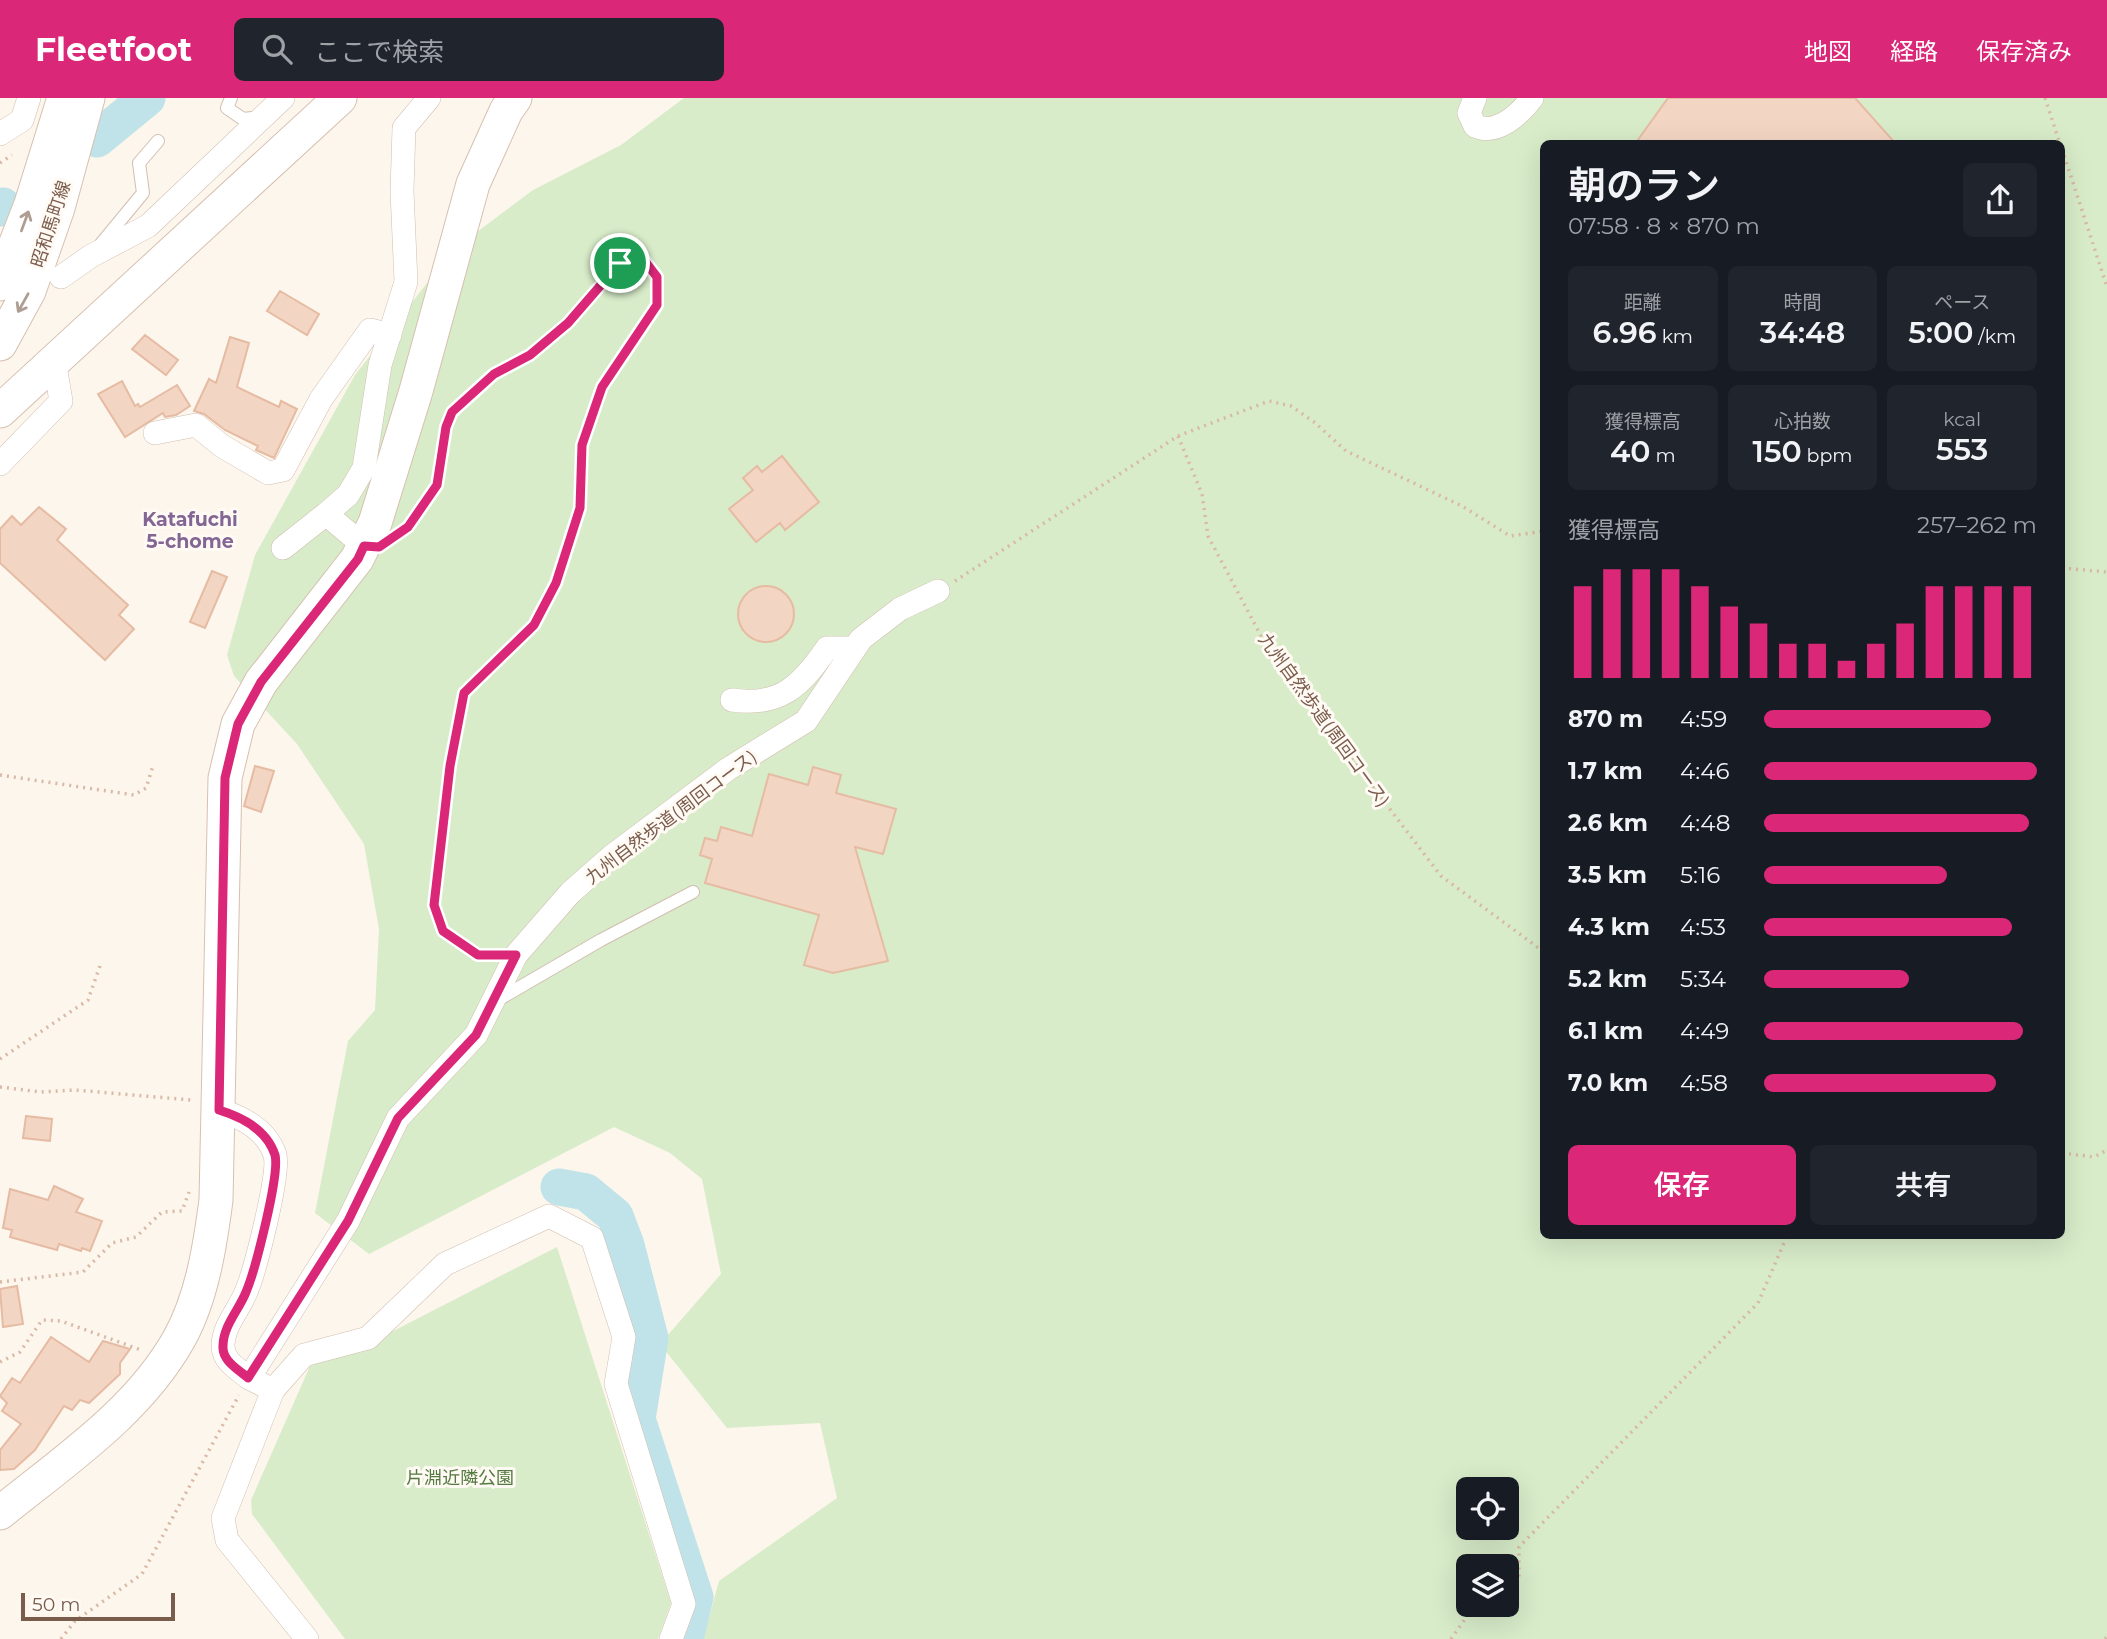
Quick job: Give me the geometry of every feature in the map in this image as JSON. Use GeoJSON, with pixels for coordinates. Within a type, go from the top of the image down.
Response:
{"type":"FeatureCollection","features":[{"type":"Feature","properties":{"kind":"street"},"geometry":{"type":"LineString","coordinates":[[0,134],[22,120],[29,98]]}},
{"type":"Feature","properties":{"kind":"street","name":"昭和馬町線"},"geometry":{"type":"LineString","coordinates":[[0,284],[31,204],[64,98]]}},
{"type":"Feature","properties":{"kind":"street","name":"昭和馬町線"},"geometry":{"type":"LineString","coordinates":[[0,344],[30,291],[58,208],[88,98]]}},
{"type":"Feature","properties":{"kind":"street"},"geometry":{"type":"LineString","coordinates":[[61,277],[91,256],[148,226],[283,98]]}},
{"type":"Feature","properties":{"kind":"street"},"geometry":{"type":"LineString","coordinates":[[0,411],[340,98]]}},
{"type":"Feature","properties":{"kind":"street"},"geometry":{"type":"LineString","coordinates":[[283,548],[348,495],[364,468],[380,365],[406,282],[402,191],[404,128],[429,98]]}},
{"type":"Feature","properties":{"kind":"street"},"geometry":{"type":"LineString","coordinates":[[0,1513],[119,1416],[159,1371],[180,1337],[193,1305],[211,1238],[216,1200],[205,1105],[225,778],[238,724],[261,682],[358,559],[375,523],[416,391],[473,184],[506,111],[515,98]]}},
{"type":"Feature","properties":{"kind":"street"},"geometry":{"type":"LineString","coordinates":[[1475,98],[1469,113],[1475,126],[1482,129],[1502,124],[1520,113],[1532,98]]}},
{"type":"Feature","properties":{"kind":"street"},"geometry":{"type":"LineString","coordinates":[[155,433],[196,425],[222,446],[268,473],[283,470],[321,399],[370,330],[390,335]]}},
{"type":"Feature","properties":{"kind":"street"},"geometry":{"type":"LineString","coordinates":[[0,464],[61,401],[54,360]]}},
{"type":"Feature","properties":{"kind":"street"},"geometry":{"type":"LineString","coordinates":[[326,514],[364,546]]}},
{"type":"Feature","properties":{"kind":"street","name":"九州自然歩道(周回コース)"},"geometry":{"type":"LineString","coordinates":[[248,1378],[348,1221],[398,1118],[476,1035],[516,955],[569,893],[612,856],[728,769],[806,721],[861,639],[900,610],[939,591]]}},
{"type":"Feature","properties":{"kind":"street"},"geometry":{"type":"LineString","coordinates":[[732,700],[754,703],[787,693],[827,648],[854,648]]}},
{"type":"Feature","properties":{"kind":"street"},"geometry":{"type":"LineString","coordinates":[[205,1105],[238,1116],[256,1128],[268,1141],[276,1158],[258,1249],[246,1291],[228,1326],[223,1347],[226,1360],[248,1378],[273,1390]]}},
{"type":"Feature","properties":{"kind":"street"},"geometry":{"type":"LineString","coordinates":[[307,1639],[227,1540],[223,1518],[273,1390],[304,1355],[368,1338],[445,1264],[550,1216],[592,1238],[624,1337],[616,1384],[684,1604],[671,1639]]}},
{"type":"Feature","properties":{"kind":"lane"},"geometry":{"type":"LineString","coordinates":[[231,98],[227,108],[243,119],[264,116]]}},
{"type":"Feature","properties":{"kind":"lane"},"geometry":{"type":"LineString","coordinates":[[91,256],[143,193],[139,163],[158,141]]}},
{"type":"Feature","properties":{"kind":"lane"},"geometry":{"type":"LineString","coordinates":[[490,1005],[601,940],[693,892]]}},
{"type":"Feature","properties":{"kind":"path"},"geometry":{"type":"LineString","coordinates":[[2045,98],[2059,140]]}},
{"type":"Feature","properties":{"kind":"path"},"geometry":{"type":"LineString","coordinates":[[0,163],[12,155]]}},
{"type":"Feature","properties":{"kind":"path"},"geometry":{"type":"LineString","coordinates":[[2065,158],[2107,286]]}},
{"type":"Feature","properties":{"kind":"path"},"geometry":{"type":"LineString","coordinates":[[398,533],[408,527],[437,485],[446,427],[452,412],[494,374],[530,355],[568,323],[620,263],[633,256],[644,260],[657,277],[657,305],[602,387],[582,445],[580,508],[556,583],[534,625],[464,693],[450,766],[434,905],[443,931],[478,955],[516,955]]}},
{"type":"Feature","properties":{"kind":"path"},"geometry":{"type":"LineString","coordinates":[[939,591],[1178,436],[1269,401],[1291,405],[1346,451],[1462,506],[1510,536],[1540,531]]}},
{"type":"Feature","properties":{"kind":"path","name":"九州自然歩道(周回コース)"},"geometry":{"type":"LineString","coordinates":[[1178,436],[1202,494],[1208,536],[1269,652],[1441,876],[1540,949]]}},
{"type":"Feature","properties":{"kind":"path"},"geometry":{"type":"LineString","coordinates":[[2065,568],[2107,572]]}},
{"type":"Feature","properties":{"kind":"path"},"geometry":{"type":"LineString","coordinates":[[0,775],[134,795],[146,788],[153,766]]}},
{"type":"Feature","properties":{"kind":"path"},"geometry":{"type":"LineString","coordinates":[[0,1059],[88,1000],[101,963]]}},
{"type":"Feature","properties":{"kind":"path"},"geometry":{"type":"LineString","coordinates":[[0,1087],[41,1092],[75,1090],[205,1105]]}},
{"type":"Feature","properties":{"kind":"path"},"geometry":{"type":"LineString","coordinates":[[2065,1153],[2094,1157],[2107,1150]]}},
{"type":"Feature","properties":{"kind":"path"},"geometry":{"type":"LineString","coordinates":[[0,1282],[83,1272],[112,1243],[136,1237],[162,1212],[182,1211],[189,1189]]}},
{"type":"Feature","properties":{"kind":"path"},"geometry":{"type":"LineString","coordinates":[[1519,1554],[1519,1548],[1758,1303],[1786,1239]]}},
{"type":"Feature","properties":{"kind":"path"},"geometry":{"type":"LineString","coordinates":[[0,1362],[20,1352],[42,1320],[61,1321],[141,1349],[159,1371]]}},
{"type":"Feature","properties":{"kind":"path"},"geometry":{"type":"LineString","coordinates":[[61,1639],[75,1621],[142,1574],[248,1378]]}},
{"type":"Feature","properties":{"kind":"path"},"geometry":{"type":"LineString","coordinates":[[1451,1639],[1467,1617]]}},
{"type":"Feature","properties":{"kind":"green space"},"geometry":{"type":"Polygon","coordinates":[[[684,98],[2107,98],[2107,1639],[703,1639],[719,1581],[837,1498],[820,1423],[727,1428],[660,1344],[721,1274],[702,1179],[670,1153],[614,1127],[369,1254],[315,1213],[348,1041],[375,1010],[379,929],[364,844],[297,744],[234,676],[227,655],[255,555],[355,375],[453,250],[533,190],[621,145],[684,98]]]}},
{"type":"Feature","properties":{"kind":"green space","name":"片淵近隣公園"},"geometry":{"type":"Polygon","coordinates":[[[557,1247],[671,1603],[658,1639],[345,1639],[252,1514],[251,1500],[310,1366],[366,1345],[557,1247]]]}},
{"type":"Feature","properties":{"kind":"building"},"geometry":{"type":"Polygon","coordinates":[[[1668,98],[1855,98],[1892,140],[1638,140],[1668,98]]]}},
{"type":"Feature","properties":{"kind":"building"},"geometry":{"type":"Polygon","coordinates":[[[280,291],[319,314],[307,335],[267,311],[280,291]]]}},
{"type":"Feature","properties":{"kind":"building"},"geometry":{"type":"Polygon","coordinates":[[[145,335],[178,360],[166,375],[132,349],[145,335]]]}},
{"type":"Feature","properties":{"kind":"building"},"geometry":{"type":"Polygon","coordinates":[[[230,337],[249,343],[237,387],[279,407],[281,401],[297,409],[274,458],[256,450],[258,446],[225,430],[204,414],[194,411],[209,379],[216,383],[230,337]]]}},
{"type":"Feature","properties":{"kind":"building"},"geometry":{"type":"Polygon","coordinates":[[[122,381],[135,406],[138,404],[140,407],[177,385],[190,406],[176,415],[165,417],[163,413],[125,437],[98,394],[122,381]]]}},
{"type":"Feature","properties":{"kind":"building"},"geometry":{"type":"Polygon","coordinates":[[[782,456],[819,502],[785,530],[780,523],[756,542],[729,509],[753,490],[743,478],[757,466],[762,472],[782,456]]]}},
{"type":"Feature","properties":{"kind":"building"},"geometry":{"type":"Polygon","coordinates":[[[39,507],[66,529],[57,540],[128,605],[119,615],[134,629],[105,660],[0,563],[0,529],[12,516],[21,525],[39,507]]]}},
{"type":"Feature","properties":{"kind":"building"},"geometry":{"type":"Polygon","coordinates":[[[212,571],[227,577],[205,628],[190,622],[212,571]]]}},
{"type":"Feature","properties":{"kind":"building"},"geometry":{"type":"Polygon","coordinates":[[[760,586],[772,586],[782,590],[790,598],[794,614],[790,630],[782,638],[772,642],[760,642],[750,638],[742,630],[738,620],[738,608],[742,598],[750,590],[760,586]]]}},
{"type":"Feature","properties":{"kind":"building"},"geometry":{"type":"Polygon","coordinates":[[[255,766],[274,771],[261,812],[244,806],[255,766]]]}},
{"type":"Feature","properties":{"kind":"building"},"geometry":{"type":"Polygon","coordinates":[[[813,767],[841,775],[836,793],[896,809],[883,854],[855,847],[888,961],[833,973],[804,965],[819,915],[705,883],[712,859],[700,855],[705,838],[717,841],[721,827],[752,836],[769,774],[808,785],[813,767]]]}},
{"type":"Feature","properties":{"kind":"building"},"geometry":{"type":"Polygon","coordinates":[[[26,1116],[52,1119],[50,1141],[23,1138],[26,1116]]]}},
{"type":"Feature","properties":{"kind":"building"},"geometry":{"type":"Polygon","coordinates":[[[54,1186],[83,1199],[76,1212],[102,1221],[90,1251],[59,1244],[57,1250],[10,1237],[12,1230],[3,1228],[10,1189],[48,1200],[54,1186]]]}},
{"type":"Feature","properties":{"kind":"building"},"geometry":{"type":"Polygon","coordinates":[[[17,1286],[23,1324],[3,1327],[0,1289],[17,1286]]]}},
{"type":"Feature","properties":{"kind":"building"},"geometry":{"type":"Polygon","coordinates":[[[51,1337],[89,1362],[103,1341],[130,1349],[120,1363],[120,1374],[89,1403],[80,1400],[72,1410],[64,1406],[35,1450],[14,1469],[0,1470],[0,1450],[21,1424],[2,1411],[7,1403],[0,1396],[12,1378],[20,1383],[51,1337]]]}},
{"type":"Feature","properties":{"kind":"waterway"},"geometry":{"type":"LineString","coordinates":[[97,139],[147,98]]}},
{"type":"Feature","properties":{"kind":"waterway"},"geometry":{"type":"LineString","coordinates":[[559,1187],[586,1192],[615,1216],[626,1245],[650,1338],[637,1419],[695,1597],[685,1639]]}},
{"type":"Feature","properties":{"kind":"district","name":"Katafuchi 5-chome"},"geometry":{"type":"Point","coordinates":[190,530]}},
{"type":"Feature","properties":{"kind":"route"},"geometry":{"type":"LineString","coordinates":[[633,256],[644,260],[657,277],[657,305],[602,387],[582,445],[580,508],[556,583],[534,625],[464,693],[450,766],[434,905],[443,931],[478,955],[516,955],[476,1035],[398,1118],[348,1221],[248,1378],[226,1360],[223,1347],[228,1326],[246,1291],[258,1249],[270,1200],[276,1158],[268,1141],[256,1128],[238,1116],[219,1110],[225,778],[238,724],[261,682],[358,559],[364,546],[379,547],[408,527],[437,485],[446,427],[452,412],[494,374],[530,355],[568,323],[620,263],[633,256]]}}]}
